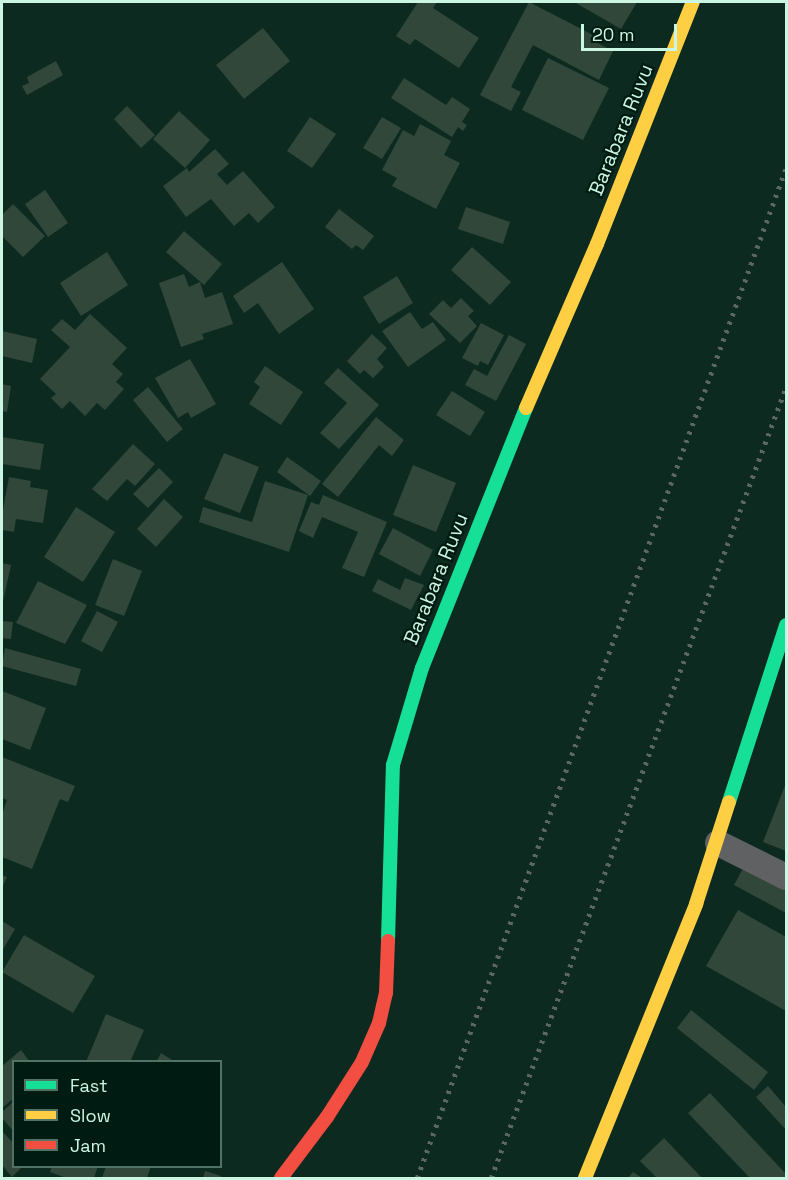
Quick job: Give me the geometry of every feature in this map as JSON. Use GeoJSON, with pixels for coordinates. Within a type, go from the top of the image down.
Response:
{"type":"FeatureCollection","features":[{"type":"Feature","properties":{"kind":"street","name":"Barabara Ruvu"},"geometry":{"type":"LineString","coordinates":[[281,1179],[327,1117],[362,1062],[379,1023],[386,993],[393,765],[422,668],[693,2]]}},
{"type":"Feature","properties":{"kind":"street"},"geometry":{"type":"LineString","coordinates":[[585,1179],[630,1062],[696,904],[718,843],[786,625]]}},
{"type":"Feature","properties":{"kind":"street"},"geometry":{"type":"LineString","coordinates":[[718,843],[786,877]]}},
{"type":"Feature","properties":{"kind":"building"},"geometry":{"type":"Polygon","coordinates":[[[418,2],[437,2],[433,8],[479,38],[459,68],[415,39],[410,45],[396,36],[418,2]]]}},
{"type":"Feature","properties":{"kind":"building"},"geometry":{"type":"Polygon","coordinates":[[[529,2],[593,35],[590,39],[613,51],[599,80],[533,45],[511,87],[521,92],[511,111],[480,95],[529,2]]]}},
{"type":"Feature","properties":{"kind":"building"},"geometry":{"type":"Polygon","coordinates":[[[574,2],[637,2],[621,29],[574,2]]]}},
{"type":"Feature","properties":{"kind":"building"},"geometry":{"type":"Polygon","coordinates":[[[263,28],[290,61],[244,99],[216,65],[263,28]]]}},
{"type":"Feature","properties":{"kind":"building"},"geometry":{"type":"Polygon","coordinates":[[[548,58],[609,88],[583,140],[522,110],[548,58]]]}},
{"type":"Feature","properties":{"kind":"building"},"geometry":{"type":"Polygon","coordinates":[[[56,61],[63,75],[27,95],[22,86],[29,83],[27,77],[56,61]]]}},
{"type":"Feature","properties":{"kind":"building"},"geometry":{"type":"Polygon","coordinates":[[[404,78],[446,105],[452,97],[470,109],[462,122],[467,125],[463,131],[458,127],[452,137],[391,98],[404,78]]]}},
{"type":"Feature","properties":{"kind":"building"},"geometry":{"type":"Polygon","coordinates":[[[127,106],[155,135],[141,148],[114,119],[127,106]]]}},
{"type":"Feature","properties":{"kind":"building"},"geometry":{"type":"Polygon","coordinates":[[[179,111],[210,140],[185,168],[153,139],[179,111]]]}},
{"type":"Feature","properties":{"kind":"building"},"geometry":{"type":"Polygon","coordinates":[[[310,117],[336,134],[312,168],[287,151],[310,117]]]}},
{"type":"Feature","properties":{"kind":"building"},"geometry":{"type":"Polygon","coordinates":[[[382,117],[401,128],[382,159],[363,148],[382,117]]]}},
{"type":"Feature","properties":{"kind":"building"},"geometry":{"type":"Polygon","coordinates":[[[420,124],[451,141],[444,155],[460,163],[436,209],[392,186],[397,178],[382,170],[403,130],[414,136],[420,124]]]}},
{"type":"Feature","properties":{"kind":"building"},"geometry":{"type":"Polygon","coordinates":[[[215,149],[229,164],[217,174],[227,185],[243,171],[275,207],[258,223],[249,213],[234,226],[211,199],[186,217],[163,186],[187,168],[189,172],[215,149]]]}},
{"type":"Feature","properties":{"kind":"building"},"geometry":{"type":"Polygon","coordinates":[[[45,190],[68,223],[48,237],[25,204],[45,190]]]}},
{"type":"Feature","properties":{"kind":"building"},"geometry":{"type":"Polygon","coordinates":[[[13,204],[45,236],[23,257],[2,236],[2,215],[13,204]]]}},
{"type":"Feature","properties":{"kind":"building"},"geometry":{"type":"Polygon","coordinates":[[[466,207],[510,222],[503,244],[458,229],[466,207]]]}},
{"type":"Feature","properties":{"kind":"building"},"geometry":{"type":"Polygon","coordinates":[[[339,209],[374,236],[363,250],[356,245],[352,249],[325,227],[339,209]]]}},
{"type":"Feature","properties":{"kind":"building"},"geometry":{"type":"Polygon","coordinates":[[[184,231],[222,264],[204,285],[166,252],[184,231]]]}},
{"type":"Feature","properties":{"kind":"building"},"geometry":{"type":"Polygon","coordinates":[[[472,247],[511,282],[490,305],[451,270],[472,247]]]}},
{"type":"Feature","properties":{"kind":"building"},"geometry":{"type":"Polygon","coordinates":[[[107,252],[128,285],[81,316],[60,283],[107,252]]]}},
{"type":"Feature","properties":{"kind":"building"},"geometry":{"type":"Polygon","coordinates":[[[282,262],[314,309],[279,334],[258,303],[244,313],[233,296],[282,262]]]}},
{"type":"Feature","properties":{"kind":"building"},"geometry":{"type":"Polygon","coordinates":[[[184,274],[189,287],[200,282],[205,298],[222,292],[233,324],[202,334],[204,339],[181,347],[159,283],[184,274]]]}},
{"type":"Feature","properties":{"kind":"building"},"geometry":{"type":"Polygon","coordinates":[[[397,276],[413,303],[379,324],[363,297],[397,276]]]}},
{"type":"Feature","properties":{"kind":"building"},"geometry":{"type":"Polygon","coordinates":[[[461,298],[474,311],[468,316],[477,326],[460,343],[429,314],[443,300],[451,308],[461,298]]]}},
{"type":"Feature","properties":{"kind":"building"},"geometry":{"type":"Polygon","coordinates":[[[410,312],[422,329],[433,322],[446,340],[408,367],[382,331],[410,312]]]}},
{"type":"Feature","properties":{"kind":"building"},"geometry":{"type":"Polygon","coordinates":[[[90,314],[127,348],[112,364],[123,374],[116,382],[124,389],[105,410],[97,403],[85,416],[70,401],[62,409],[51,398],[56,394],[40,379],[70,347],[51,330],[62,319],[75,330],[90,314]]]}},
{"type":"Feature","properties":{"kind":"building"},"geometry":{"type":"Polygon","coordinates":[[[481,323],[504,335],[488,365],[480,361],[478,366],[462,358],[481,323]]]}},
{"type":"Feature","properties":{"kind":"building"},"geometry":{"type":"Polygon","coordinates":[[[2,331],[37,339],[32,363],[2,356],[2,331]]]}},
{"type":"Feature","properties":{"kind":"building"},"geometry":{"type":"Polygon","coordinates":[[[372,334],[387,348],[377,359],[384,367],[373,378],[364,370],[360,374],[347,361],[372,334]]]}},
{"type":"Feature","properties":{"kind":"building"},"geometry":{"type":"Polygon","coordinates":[[[509,335],[526,344],[496,401],[465,385],[474,369],[487,376],[509,335]]]}},
{"type":"Feature","properties":{"kind":"building"},"geometry":{"type":"Polygon","coordinates":[[[190,359],[216,404],[191,418],[188,412],[178,418],[155,378],[190,359]]]}},
{"type":"Feature","properties":{"kind":"building"},"geometry":{"type":"Polygon","coordinates":[[[265,366],[303,392],[281,425],[249,404],[260,387],[254,382],[265,366]]]}},
{"type":"Feature","properties":{"kind":"building"},"geometry":{"type":"Polygon","coordinates":[[[338,368],[379,405],[339,449],[320,433],[347,403],[324,383],[338,368]]]}},
{"type":"Feature","properties":{"kind":"building"},"geometry":{"type":"Polygon","coordinates":[[[2,384],[11,386],[7,412],[2,411],[2,384]]]}},
{"type":"Feature","properties":{"kind":"building"},"geometry":{"type":"Polygon","coordinates":[[[148,387],[183,429],[167,442],[133,400],[148,387]]]}},
{"type":"Feature","properties":{"kind":"building"},"geometry":{"type":"Polygon","coordinates":[[[452,391],[485,412],[470,436],[436,415],[452,391]]]}},
{"type":"Feature","properties":{"kind":"building"},"geometry":{"type":"Polygon","coordinates":[[[376,417],[404,440],[392,456],[379,445],[338,497],[322,484],[376,417]]]}},
{"type":"Feature","properties":{"kind":"building"},"geometry":{"type":"Polygon","coordinates":[[[2,437],[44,444],[40,470],[2,464],[2,437]]]}},
{"type":"Feature","properties":{"kind":"building"},"geometry":{"type":"Polygon","coordinates":[[[133,444],[155,464],[135,486],[127,479],[107,501],[92,489],[133,444]]]}},
{"type":"Feature","properties":{"kind":"building"},"geometry":{"type":"Polygon","coordinates":[[[224,453],[259,467],[240,513],[204,499],[224,453]]]}},
{"type":"Feature","properties":{"kind":"building"},"geometry":{"type":"Polygon","coordinates":[[[287,457],[321,481],[310,496],[277,472],[287,457]]]}},
{"type":"Feature","properties":{"kind":"building"},"geometry":{"type":"Polygon","coordinates":[[[413,465],[456,483],[436,532],[393,515],[413,465]]]}},
{"type":"Feature","properties":{"kind":"building"},"geometry":{"type":"Polygon","coordinates":[[[159,468],[173,482],[148,508],[133,494],[159,468]]]}},
{"type":"Feature","properties":{"kind":"building"},"geometry":{"type":"Polygon","coordinates":[[[9,477],[31,481],[30,487],[48,490],[43,523],[16,519],[14,532],[2,530],[2,515],[9,477]]]}},
{"type":"Feature","properties":{"kind":"building"},"geometry":{"type":"Polygon","coordinates":[[[265,481],[308,495],[289,552],[199,522],[203,507],[252,522],[265,481]]]}},
{"type":"Feature","properties":{"kind":"building"},"geometry":{"type":"Polygon","coordinates":[[[323,495],[387,522],[364,577],[342,568],[358,532],[322,517],[313,538],[299,531],[311,502],[319,505],[323,495]]]}},
{"type":"Feature","properties":{"kind":"building"},"geometry":{"type":"Polygon","coordinates":[[[164,499],[183,517],[156,547],[137,529],[164,499]]]}},
{"type":"Feature","properties":{"kind":"building"},"geometry":{"type":"Polygon","coordinates":[[[76,507],[115,532],[83,582],[44,557],[76,507]]]}},
{"type":"Feature","properties":{"kind":"building"},"geometry":{"type":"Polygon","coordinates":[[[393,528],[433,550],[420,576],[379,554],[393,528]]]}},
{"type":"Feature","properties":{"kind":"building"},"geometry":{"type":"Polygon","coordinates":[[[113,559],[142,571],[124,616],[95,605],[113,559]]]}},
{"type":"Feature","properties":{"kind":"building"},"geometry":{"type":"Polygon","coordinates":[[[2,563],[11,565],[2,606],[2,563]]]}},
{"type":"Feature","properties":{"kind":"building"},"geometry":{"type":"Polygon","coordinates":[[[405,578],[424,585],[411,610],[372,591],[378,579],[400,590],[405,578]]]}},
{"type":"Feature","properties":{"kind":"building"},"geometry":{"type":"Polygon","coordinates":[[[38,581],[87,605],[65,644],[16,623],[38,581]]]}},
{"type":"Feature","properties":{"kind":"building"},"geometry":{"type":"Polygon","coordinates":[[[97,611],[118,622],[102,652],[81,641],[97,611]]]}},
{"type":"Feature","properties":{"kind":"building"},"geometry":{"type":"Polygon","coordinates":[[[2,621],[13,622],[11,639],[2,638],[2,621]]]}},
{"type":"Feature","properties":{"kind":"building"},"geometry":{"type":"Polygon","coordinates":[[[5,648],[81,669],[76,686],[2,666],[5,648]]]}},
{"type":"Feature","properties":{"kind":"building"},"geometry":{"type":"Polygon","coordinates":[[[2,691],[46,708],[30,750],[2,739],[2,691]]]}},
{"type":"Feature","properties":{"kind":"building"},"geometry":{"type":"Polygon","coordinates":[[[2,757],[75,786],[68,802],[60,799],[32,869],[2,857],[2,814],[7,800],[2,798],[2,757]]]}},
{"type":"Feature","properties":{"kind":"building"},"geometry":{"type":"Polygon","coordinates":[[[786,783],[786,851],[763,842],[786,783]]]}},
{"type":"Feature","properties":{"kind":"building"},"geometry":{"type":"Polygon","coordinates":[[[746,863],[786,885],[786,913],[734,885],[746,863]]]}},
{"type":"Feature","properties":{"kind":"building"},"geometry":{"type":"Polygon","coordinates":[[[2,875],[7,877],[2,888],[2,875]]]}},
{"type":"Feature","properties":{"kind":"building"},"geometry":{"type":"Polygon","coordinates":[[[738,910],[786,937],[786,1011],[706,966],[738,910]]]}},
{"type":"Feature","properties":{"kind":"building"},"geometry":{"type":"Polygon","coordinates":[[[2,921],[15,929],[2,951],[2,921]]]}},
{"type":"Feature","properties":{"kind":"building"},"geometry":{"type":"Polygon","coordinates":[[[24,935],[95,976],[73,1013],[2,972],[24,935]]]}},
{"type":"Feature","properties":{"kind":"building"},"geometry":{"type":"Polygon","coordinates":[[[691,1010],[768,1072],[754,1090],[677,1028],[691,1010]]]}},
{"type":"Feature","properties":{"kind":"building"},"geometry":{"type":"Polygon","coordinates":[[[106,1014],[144,1030],[131,1060],[87,1060],[106,1014]]]}},
{"type":"Feature","properties":{"kind":"building"},"geometry":{"type":"Polygon","coordinates":[[[21,1050],[28,1060],[12,1060],[12,1100],[2,1108],[2,1066],[21,1050]]]}},
{"type":"Feature","properties":{"kind":"building"},"geometry":{"type":"Polygon","coordinates":[[[161,1053],[172,1060],[157,1060],[161,1053]]]}},
{"type":"Feature","properties":{"kind":"building"},"geometry":{"type":"Polygon","coordinates":[[[768,1086],[786,1107],[786,1130],[756,1097],[768,1086]]]}},
{"type":"Feature","properties":{"kind":"building"},"geometry":{"type":"Polygon","coordinates":[[[710,1093],[786,1174],[786,1178],[750,1178],[688,1113],[710,1093]]]}},
{"type":"Feature","properties":{"kind":"building"},"geometry":{"type":"Polygon","coordinates":[[[12,1103],[12,1130],[2,1118],[2,1112],[12,1103]]]}},
{"type":"Feature","properties":{"kind":"building"},"geometry":{"type":"Polygon","coordinates":[[[2,1131],[12,1142],[12,1168],[21,1168],[12,1177],[2,1165],[2,1131]]]}},
{"type":"Feature","properties":{"kind":"building"},"geometry":{"type":"Polygon","coordinates":[[[664,1138],[702,1178],[657,1178],[640,1161],[664,1138]]]}},
{"type":"Feature","properties":{"kind":"building"},"geometry":{"type":"Polygon","coordinates":[[[51,1168],[97,1168],[94,1178],[66,1178],[50,1172],[51,1168]]]}},
{"type":"Feature","properties":{"kind":"building"},"geometry":{"type":"Polygon","coordinates":[[[105,1168],[150,1168],[147,1178],[102,1178],[105,1168]]]}},
{"type":"Feature","properties":{"kind":"building"},"geometry":{"type":"Polygon","coordinates":[[[205,1171],[221,1176],[220,1178],[203,1178],[205,1171]]]}},
{"type":"Feature","properties":{"kind":"building"},"geometry":{"type":"Polygon","coordinates":[[[633,1172],[642,1178],[628,1178],[633,1172]]]}},
{"type":"Feature","properties":{"kind":"railway"},"geometry":{"type":"LineString","coordinates":[[417,1178],[786,168]]}},
{"type":"Feature","properties":{"kind":"railway"},"geometry":{"type":"LineString","coordinates":[[491,1178],[786,387]]}},
{"type":"Feature","properties":{"kind":"traffic: fast"},"geometry":{"type":"LineString","coordinates":[[388,941],[393,765],[422,668],[526,408]]}},
{"type":"Feature","properties":{"kind":"traffic: fast"},"geometry":{"type":"LineString","coordinates":[[729,802],[786,625]]}},
{"type":"Feature","properties":{"kind":"traffic: slow"},"geometry":{"type":"LineString","coordinates":[[526,408],[597,244],[693,2]]}},
{"type":"Feature","properties":{"kind":"traffic: slow"},"geometry":{"type":"LineString","coordinates":[[585,1178],[696,904],[729,802]]}},
{"type":"Feature","properties":{"kind":"traffic: jam"},"geometry":{"type":"LineString","coordinates":[[281,1178],[327,1117],[362,1062],[379,1023],[386,993],[388,941]]}}]}
